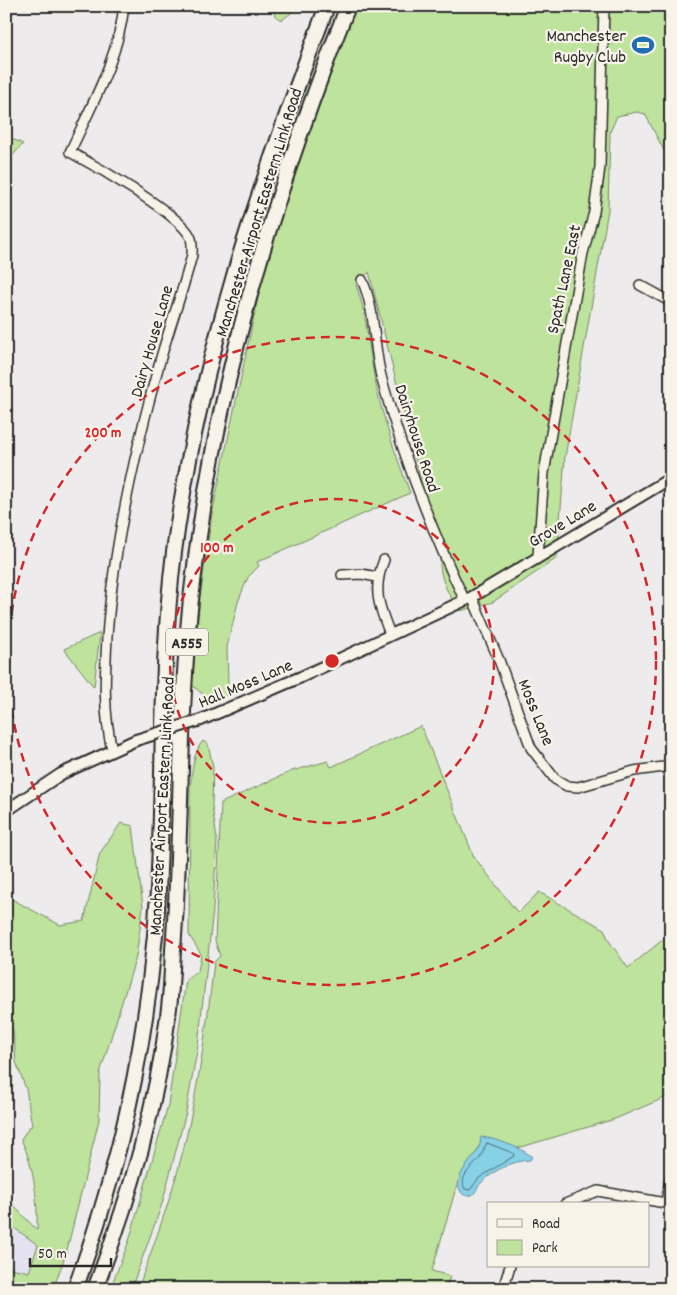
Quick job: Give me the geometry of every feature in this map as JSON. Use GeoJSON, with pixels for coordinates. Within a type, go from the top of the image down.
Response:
{"type":"FeatureCollection","features":[{"type":"Feature","properties":{"kind":"highway","name":"Manchester Airport Eastern Link Road"},"geometry":{"type":"LineString","coordinates":[[75,1289],[115,1164],[133,1086],[147,1005],[155,933],[160,852],[163,700],[169,602],[191,444],[216,335],[240,254],[288,112],[328,6]]}},
{"type":"Feature","properties":{"kind":"highway","name":"Manchester Airport Eastern Link Road"},"geometry":{"type":"LineString","coordinates":[[94,1289],[121,1221],[146,1134],[169,1008],[176,899],[186,653],[196,555],[214,448],[236,342],[258,261],[304,120],[348,6]]}},
{"type":"Feature","properties":{"kind":"street","name":"Dairy House Lane"},"geometry":{"type":"LineString","coordinates":[[112,750],[106,724],[104,691],[110,594],[129,493],[160,361],[192,255],[191,237],[177,220],[112,176],[70,152],[109,68],[122,24],[124,6]]}},
{"type":"Feature","properties":{"kind":"street","name":"Spath Lane East"},"geometry":{"type":"LineString","coordinates":[[538,556],[544,473],[582,262],[594,212],[600,167],[604,6]]}},
{"type":"Feature","properties":{"kind":"street","name":"Dairyhouse Road"},"geometry":{"type":"LineString","coordinates":[[362,280],[368,293],[374,343],[395,427],[417,490],[468,599]]}},
{"type":"Feature","properties":{"kind":"street"},"geometry":{"type":"LineString","coordinates":[[640,285],[671,302]]}},
{"type":"Feature","properties":{"kind":"street","name":"Grove Lane"},"geometry":{"type":"LineString","coordinates":[[468,599],[671,478]]}},
{"type":"Feature","properties":{"kind":"street"},"geometry":{"type":"LineString","coordinates":[[384,560],[377,577],[379,606],[390,634]]}},
{"type":"Feature","properties":{"kind":"street"},"geometry":{"type":"LineString","coordinates":[[342,575],[361,574],[377,577]]}},
{"type":"Feature","properties":{"kind":"street","name":"Hall Moss Lane"},"geometry":{"type":"LineString","coordinates":[[6,811],[61,774],[112,750],[136,740],[201,720],[301,677],[468,599]]}},
{"type":"Feature","properties":{"kind":"street","name":"Moss Lane"},"geometry":{"type":"LineString","coordinates":[[468,599],[499,660],[531,748],[555,779],[567,786],[578,787],[634,771],[671,766]]}},
{"type":"Feature","properties":{"kind":"street"},"geometry":{"type":"LineString","coordinates":[[570,1202],[598,1191],[668,1203],[671,1174]]}},
{"type":"Feature","properties":{"kind":"street"},"geometry":{"type":"LineString","coordinates":[[503,1289],[509,1268]]}},
{"type":"Feature","properties":{"kind":"shaded area"},"geometry":{"type":"Polygon","coordinates":[[[6,1222],[38,1245],[29,1272],[6,1267],[6,1222]]]}},
{"type":"Feature","properties":{"kind":"green space"},"geometry":{"type":"Polygon","coordinates":[[[273,6],[294,6],[291,13],[282,20],[275,16],[273,6]]]}},
{"type":"Feature","properties":{"kind":"green space"},"geometry":{"type":"Polygon","coordinates":[[[355,6],[671,6],[671,164],[645,114],[637,112],[617,116],[610,132],[608,210],[565,457],[557,558],[493,602],[460,611],[456,605],[448,592],[441,573],[440,558],[369,272],[356,285],[365,318],[377,390],[394,450],[410,493],[257,562],[259,566],[248,577],[238,602],[227,647],[228,683],[226,695],[216,699],[204,695],[192,685],[200,597],[212,514],[269,245],[355,6]]]}},
{"type":"Feature","properties":{"kind":"green space"},"geometry":{"type":"Polygon","coordinates":[[[6,136],[23,144],[6,163],[6,136]]]}},
{"type":"Feature","properties":{"kind":"green space"},"geometry":{"type":"Polygon","coordinates":[[[100,633],[94,687],[64,649],[100,633]]]}},
{"type":"Feature","properties":{"kind":"green space"},"geometry":{"type":"Polygon","coordinates":[[[421,726],[474,857],[518,913],[539,892],[604,929],[609,941],[628,968],[671,933],[671,1095],[615,1119],[478,1160],[458,1181],[432,1271],[450,1276],[446,1289],[138,1289],[167,1205],[183,1151],[200,1070],[214,962],[220,956],[215,941],[221,803],[292,771],[328,761],[331,767],[421,726]]]}},
{"type":"Feature","properties":{"kind":"green space"},"geometry":{"type":"Polygon","coordinates":[[[203,741],[208,744],[213,767],[212,806],[217,839],[213,910],[198,1045],[186,1112],[162,1204],[131,1289],[110,1289],[129,1241],[168,1105],[186,980],[198,971],[201,954],[189,935],[190,787],[195,756],[203,741]]]}},
{"type":"Feature","properties":{"kind":"green space"},"geometry":{"type":"Polygon","coordinates":[[[121,823],[133,826],[143,907],[136,957],[100,1073],[99,1120],[66,1254],[53,1289],[6,1289],[6,1267],[29,1272],[38,1245],[6,1222],[6,1202],[10,1202],[37,1230],[34,1183],[29,1160],[21,1139],[29,1127],[32,1126],[26,1089],[16,1062],[13,1030],[6,1020],[6,896],[60,925],[84,921],[100,853],[121,823]]]}},
{"type":"Feature","properties":{"kind":"water"},"geometry":{"type":"Polygon","coordinates":[[[481,1137],[508,1144],[532,1157],[530,1160],[516,1162],[498,1170],[481,1183],[473,1194],[468,1196],[461,1192],[459,1181],[464,1169],[478,1149],[481,1137]]]}},
{"type":"Feature","properties":{"kind":"place","name":"Manchester Rugby Club"},"geometry":{"type":"Point","coordinates":[643,45]}}]}
